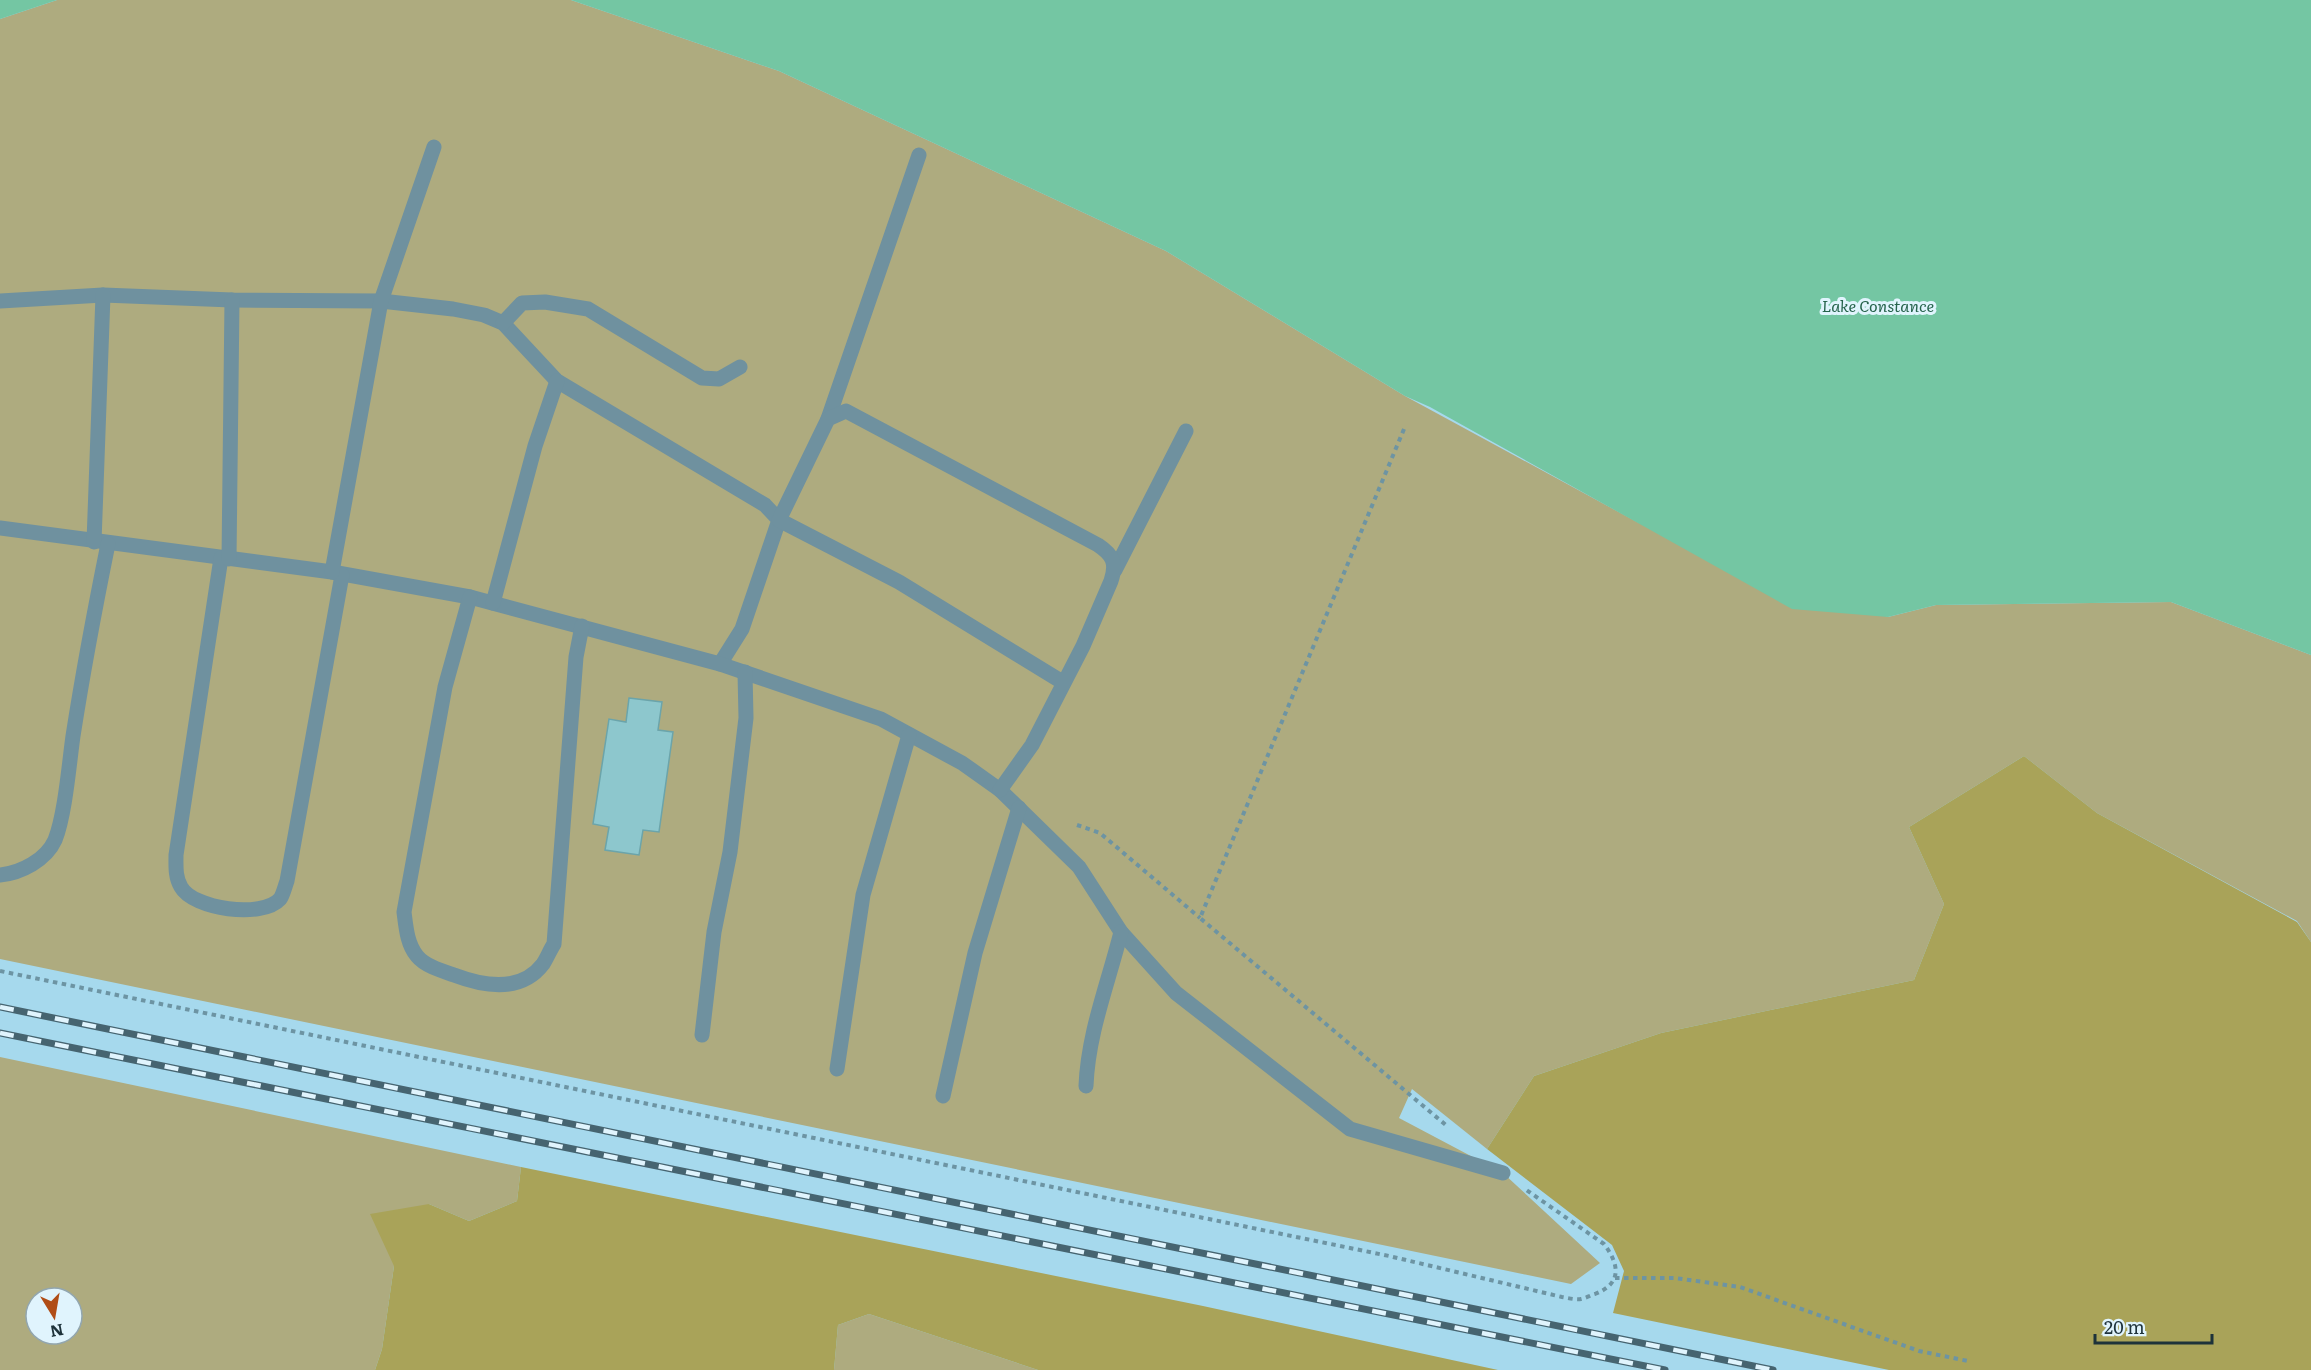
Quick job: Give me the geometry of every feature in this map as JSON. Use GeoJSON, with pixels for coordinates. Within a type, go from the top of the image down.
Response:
{"type":"FeatureCollection","features":[{"type":"Feature","properties":{"kind":"lane"},"geometry":{"type":"LineString","coordinates":[[232,300],[225,558],[176,855],[176,873],[181,889],[199,901],[249,911],[280,899],[287,881],[381,301],[434,147]]}},
{"type":"Feature","properties":{"kind":"lane"},"geometry":{"type":"LineString","coordinates":[[720,664],[742,629],[779,520],[828,419],[919,155]]}},
{"type":"Feature","properties":{"kind":"lane"},"geometry":{"type":"LineString","coordinates":[[0,875],[13,874],[40,858],[54,841],[61,814],[86,659],[101,543],[103,295]]}},
{"type":"Feature","properties":{"kind":"lane"},"geometry":{"type":"LineString","coordinates":[[0,301],[103,295],[232,300],[381,301],[484,315],[503,323],[557,381],[765,505],[779,520],[899,582],[1064,683]]}},
{"type":"Feature","properties":{"kind":"lane"},"geometry":{"type":"LineString","coordinates":[[503,323],[522,303],[545,302],[588,309],[702,378],[719,379],[740,367]]}},
{"type":"Feature","properties":{"kind":"lane"},"geometry":{"type":"LineString","coordinates":[[493,603],[535,446],[557,381]]}},
{"type":"Feature","properties":{"kind":"lane"},"geometry":{"type":"LineString","coordinates":[[828,419],[846,411],[1098,545],[1114,560],[1115,570]]}},
{"type":"Feature","properties":{"kind":"lane"},"geometry":{"type":"LineString","coordinates":[[1000,790],[1032,745],[1083,646],[1115,570],[1186,431]]}},
{"type":"Feature","properties":{"kind":"lane"},"geometry":{"type":"LineString","coordinates":[[0,528],[337,574],[470,597],[720,664],[881,719],[962,763],[1000,790],[1079,867],[1121,932],[1176,993],[1350,1129],[1503,1173]]}},
{"type":"Feature","properties":{"kind":"lane"},"geometry":{"type":"LineString","coordinates":[[470,597],[445,687],[404,912],[408,937],[417,956],[435,968],[470,982],[497,986],[530,977],[542,964],[554,944],[576,657],[582,626]]}},
{"type":"Feature","properties":{"kind":"lane"},"geometry":{"type":"LineString","coordinates":[[702,1035],[714,932],[730,852],[746,718],[745,672]]}},
{"type":"Feature","properties":{"kind":"lane"},"geometry":{"type":"LineString","coordinates":[[837,1069],[863,895],[909,735]]}},
{"type":"Feature","properties":{"kind":"lane"},"geometry":{"type":"LineString","coordinates":[[943,1096],[975,953],[1019,808]]}},
{"type":"Feature","properties":{"kind":"lane"},"geometry":{"type":"LineString","coordinates":[[1086,1086],[1092,1034],[1109,982],[1121,932]]}},
{"type":"Feature","properties":{"kind":"path"},"geometry":{"type":"LineString","coordinates":[[1200,918],[1404,429]]}},
{"type":"Feature","properties":{"kind":"path"},"geometry":{"type":"LineString","coordinates":[[1073,823],[1100,833],[1450,1129]]}},
{"type":"Feature","properties":{"kind":"path"},"geometry":{"type":"LineString","coordinates":[[0,971],[1389,1256],[1562,1297],[1580,1300],[1604,1290],[1615,1278],[1617,1270],[1613,1256],[1604,1244],[1503,1173]]}},
{"type":"Feature","properties":{"kind":"path"},"geometry":{"type":"LineString","coordinates":[[1615,1278],[1675,1278],[1740,1287],[1919,1351],[1968,1361]]}},
{"type":"Feature","properties":{"kind":"shaded area"},"geometry":{"type":"Polygon","coordinates":[[[57,0],[571,0],[779,71],[1166,251],[1405,396],[1639,523],[1888,617],[1936,605],[2171,602],[2311,655],[2311,942],[2297,921],[2097,813],[2024,756],[1909,827],[1944,904],[1914,980],[1661,1033],[1534,1076],[1487,1149],[1412,1089],[1399,1118],[1503,1173],[1600,1263],[1571,1284],[0,959],[0,19],[57,0]]]}},
{"type":"Feature","properties":{"kind":"shaded area"},"geometry":{"type":"Polygon","coordinates":[[[2024,756],[2097,813],[2297,922],[2311,942],[2311,1370],[1889,1370],[1613,1313],[1624,1271],[1612,1245],[1487,1149],[1534,1076],[1661,1033],[1914,980],[1944,904],[1909,827],[2024,756]]]}},
{"type":"Feature","properties":{"kind":"shaded area"},"geometry":{"type":"Polygon","coordinates":[[[0,1057],[521,1167],[517,1201],[469,1221],[429,1204],[394,1266],[382,1349],[375,1370],[0,1370],[0,1057]]]}},
{"type":"Feature","properties":{"kind":"shaded area"},"geometry":{"type":"Polygon","coordinates":[[[521,1167],[1203,1306],[1498,1370],[1038,1370],[869,1314],[838,1325],[834,1370],[375,1370],[382,1349],[394,1266],[370,1214],[429,1204],[469,1221],[517,1201],[521,1167]]]}},
{"type":"Feature","properties":{"kind":"shaded area"},"geometry":{"type":"Polygon","coordinates":[[[869,1314],[1038,1370],[834,1370],[838,1325],[869,1314]]]}},
{"type":"Feature","properties":{"kind":"water"},"geometry":{"type":"Polygon","coordinates":[[[0,0],[57,0],[0,19],[0,0]]]}},
{"type":"Feature","properties":{"kind":"water","name":"Lake Constance"},"geometry":{"type":"Polygon","coordinates":[[[571,0],[2311,0],[2311,655],[2171,602],[1936,605],[1888,617],[1792,609],[1430,407],[1405,396],[1166,251],[779,71],[571,0]]]}},
{"type":"Feature","properties":{"kind":"building"},"geometry":{"type":"Polygon","coordinates":[[[629,698],[662,702],[658,730],[673,732],[659,832],[643,830],[639,855],[605,850],[609,827],[593,824],[609,719],[626,722],[629,698]]]}},
{"type":"Feature","properties":{"kind":"railway"},"geometry":{"type":"LineString","coordinates":[[0,1007],[1773,1370]]}},
{"type":"Feature","properties":{"kind":"railway"},"geometry":{"type":"LineString","coordinates":[[0,1033],[1665,1370]]}}]}
